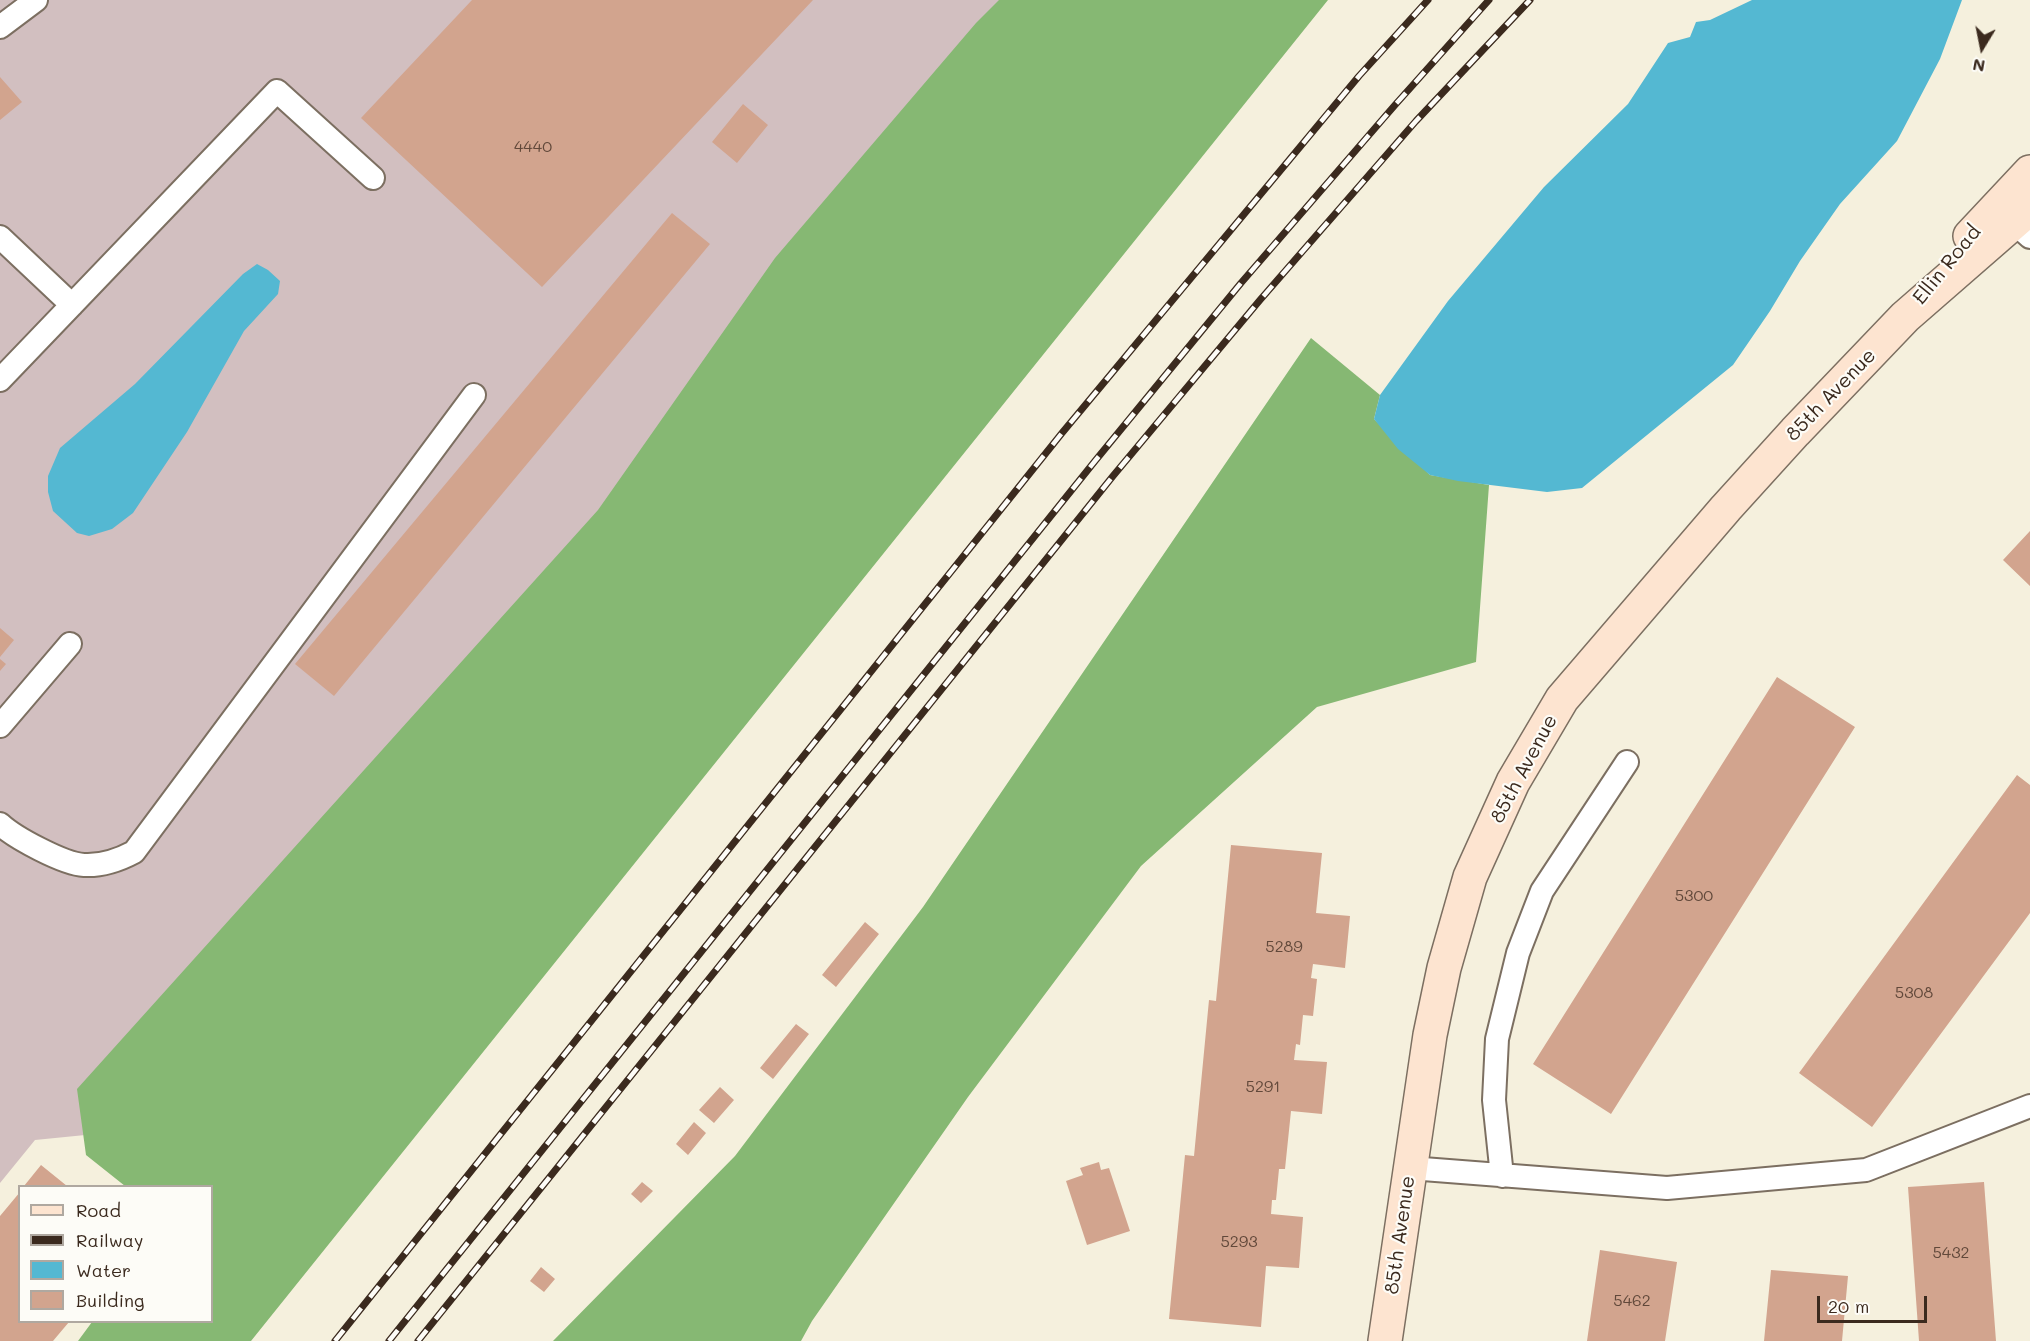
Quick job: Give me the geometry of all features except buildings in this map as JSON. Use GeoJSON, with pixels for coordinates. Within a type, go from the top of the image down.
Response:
{"type":"FeatureCollection","features":[{"type":"Feature","properties":{"kind":"street","name":"Ellin Road"},"geometry":{"type":"LineString","coordinates":[[1905,317],[1980,223],[2030,172]]}},
{"type":"Feature","properties":{"kind":"street","name":"Ellin Road"},"geometry":{"type":"LineString","coordinates":[[1905,317],[2024,222]]}},
{"type":"Feature","properties":{"kind":"street","name":"85th Avenue"},"geometry":{"type":"LineString","coordinates":[[1385,1341],[1430,1035],[1444,968],[1470,877],[1519,772],[1562,699],[1637,610],[1795,432],[1905,317]]}},
{"type":"Feature","properties":{"kind":"lane"},"geometry":{"type":"LineString","coordinates":[[0,27],[36,0]]}},
{"type":"Feature","properties":{"kind":"lane"},"geometry":{"type":"LineString","coordinates":[[0,380],[277,91],[373,178]]}},
{"type":"Feature","properties":{"kind":"lane"},"geometry":{"type":"LineString","coordinates":[[0,237],[72,305]]}},
{"type":"Feature","properties":{"kind":"lane"},"geometry":{"type":"LineString","coordinates":[[0,824],[12,835],[51,854],[84,865],[117,861],[134,852],[474,395]]}},
{"type":"Feature","properties":{"kind":"lane"},"geometry":{"type":"LineString","coordinates":[[0,726],[70,644]]}},
{"type":"Feature","properties":{"kind":"lane"},"geometry":{"type":"LineString","coordinates":[[1502,1176],[1494,1100],[1497,1039],[1518,953],[1542,891],[1627,762]]}},
{"type":"Feature","properties":{"kind":"lane"},"geometry":{"type":"LineString","coordinates":[[1410,1168],[1667,1188],[1866,1170],[2030,1106]]}},
{"type":"Feature","properties":{"kind":"shaded area"},"geometry":{"type":"Polygon","coordinates":[[[0,0],[1179,0],[266,1117],[35,1140],[0,1183],[0,0]]]}},
{"type":"Feature","properties":{"kind":"green space"},"geometry":{"type":"Polygon","coordinates":[[[999,0],[1328,0],[251,1341],[78,1341],[91,1323],[213,1323],[213,1185],[124,1185],[86,1155],[77,1089],[598,510],[775,258],[976,23],[999,0]]]}},
{"type":"Feature","properties":{"kind":"green space"},"geometry":{"type":"Polygon","coordinates":[[[1311,338],[1380,395],[1374,419],[1430,475],[1489,485],[1476,662],[1317,707],[1141,866],[968,1097],[812,1321],[801,1341],[553,1341],[735,1156],[923,907],[1311,338]]]}},
{"type":"Feature","properties":{"kind":"water"},"geometry":{"type":"Polygon","coordinates":[[[1752,0],[1962,0],[1940,59],[1897,141],[1840,204],[1733,365],[1582,488],[1547,492],[1458,481],[1430,475],[1398,449],[1374,419],[1380,395],[1448,301],[1544,187],[1628,104],[1668,43],[1690,37],[1696,22],[1710,20],[1752,0]]]}},
{"type":"Feature","properties":{"kind":"water"},"geometry":{"type":"Polygon","coordinates":[[[257,264],[280,281],[278,294],[244,331],[187,432],[133,513],[112,529],[89,536],[77,533],[53,511],[48,492],[48,476],[60,448],[135,384],[243,274],[257,264]]]}},
{"type":"Feature","properties":{"kind":"railway"},"geometry":{"type":"LineString","coordinates":[[335,1341],[1062,433],[1359,76],[1428,0]]}},
{"type":"Feature","properties":{"kind":"railway"},"geometry":{"type":"LineString","coordinates":[[389,1341],[1095,461],[1241,283],[1489,0]]}},
{"type":"Feature","properties":{"kind":"railway"},"geometry":{"type":"LineString","coordinates":[[418,1341],[1113,476],[1260,300],[1416,121],[1530,0]]}}]}
